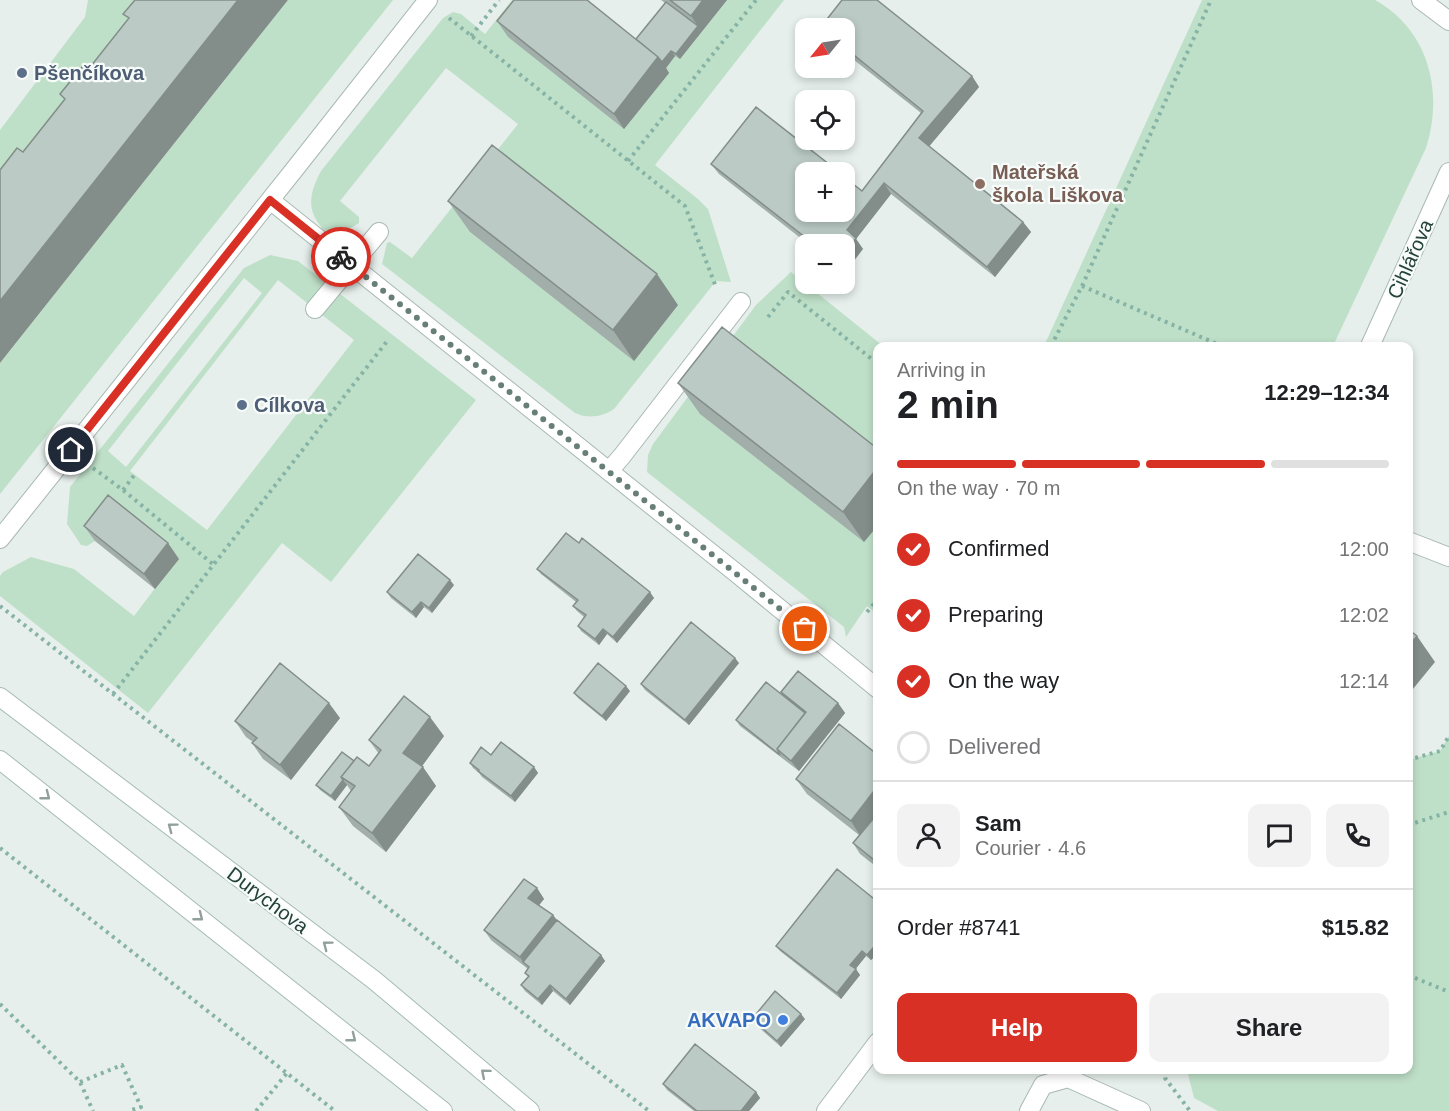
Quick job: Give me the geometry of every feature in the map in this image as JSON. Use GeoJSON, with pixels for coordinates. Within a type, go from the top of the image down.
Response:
{"type":"FeatureCollection","features":[{"type":"Feature","properties":{"kind":"street"},"geometry":{"type":"LineString","coordinates":[[0,539],[428,0]]}},
{"type":"Feature","properties":{"kind":"street"},"geometry":{"type":"LineString","coordinates":[[1420,0],[1449,21]]}},
{"type":"Feature","properties":{"kind":"street","name":"Cihlářova"},"geometry":{"type":"LineString","coordinates":[[1372,342],[1449,172]]}},
{"type":"Feature","properties":{"kind":"street"},"geometry":{"type":"LineString","coordinates":[[270,200],[873,684]]}},
{"type":"Feature","properties":{"kind":"street"},"geometry":{"type":"LineString","coordinates":[[315,309],[379,232]]}},
{"type":"Feature","properties":{"kind":"street"},"geometry":{"type":"LineString","coordinates":[[609,471],[738,305]]}},
{"type":"Feature","properties":{"kind":"street"},"geometry":{"type":"LineString","coordinates":[[1413,543],[1449,557]]}},
{"type":"Feature","properties":{"kind":"street","name":"Durychova"},"geometry":{"type":"LineString","coordinates":[[0,697],[374,980],[530,1111]]}},
{"type":"Feature","properties":{"kind":"street"},"geometry":{"type":"LineString","coordinates":[[0,760],[444,1111]]}},
{"type":"Feature","properties":{"kind":"street"},"geometry":{"type":"LineString","coordinates":[[826,1111],[873,1049]]}},
{"type":"Feature","properties":{"kind":"street"},"geometry":{"type":"LineString","coordinates":[[1029,1111],[1043,1085],[1068,1078],[1141,1111]]}},
{"type":"Feature","properties":{"kind":"path"},"geometry":{"type":"LineString","coordinates":[[428,0],[685,206],[719,295],[738,305],[759,327],[788,292],[873,360]]}},
{"type":"Feature","properties":{"kind":"path"},"geometry":{"type":"LineString","coordinates":[[471,36],[499,0]]}},
{"type":"Feature","properties":{"kind":"path"},"geometry":{"type":"LineString","coordinates":[[628,161],[756,0]]}},
{"type":"Feature","properties":{"kind":"path"},"geometry":{"type":"LineString","coordinates":[[1053,342],[1082,286],[1211,0]]}},
{"type":"Feature","properties":{"kind":"path"},"geometry":{"type":"LineString","coordinates":[[1082,286],[1213,342]]}},
{"type":"Feature","properties":{"kind":"path"},"geometry":{"type":"LineString","coordinates":[[113,694],[388,340]]}},
{"type":"Feature","properties":{"kind":"path"},"geometry":{"type":"LineString","coordinates":[[88,464],[123,490],[214,566]]}},
{"type":"Feature","properties":{"kind":"path"},"geometry":{"type":"LineString","coordinates":[[123,490],[135,474]]}},
{"type":"Feature","properties":{"kind":"path"},"geometry":{"type":"LineString","coordinates":[[867,612],[873,605]]}},
{"type":"Feature","properties":{"kind":"path"},"geometry":{"type":"LineString","coordinates":[[0,606],[648,1111]]}},
{"type":"Feature","properties":{"kind":"path"},"geometry":{"type":"LineString","coordinates":[[1413,759],[1440,751],[1449,736]]}},
{"type":"Feature","properties":{"kind":"path"},"geometry":{"type":"LineString","coordinates":[[1413,823],[1449,812]]}},
{"type":"Feature","properties":{"kind":"path"},"geometry":{"type":"LineString","coordinates":[[0,848],[335,1111]]}},
{"type":"Feature","properties":{"kind":"path"},"geometry":{"type":"LineString","coordinates":[[1413,977],[1449,992]]}},
{"type":"Feature","properties":{"kind":"path"},"geometry":{"type":"LineString","coordinates":[[0,1004],[80,1082],[93,1111]]}},
{"type":"Feature","properties":{"kind":"path"},"geometry":{"type":"LineString","coordinates":[[80,1082],[123,1065],[141,1107],[129,1111]]}},
{"type":"Feature","properties":{"kind":"path"},"geometry":{"type":"LineString","coordinates":[[256,1111],[287,1073]]}},
{"type":"Feature","properties":{"kind":"path"},"geometry":{"type":"LineString","coordinates":[[1164,1074],[1165,1078],[1190,1111]]}},
{"type":"Feature","properties":{"kind":"green space"},"geometry":{"type":"Polygon","coordinates":[[[88,0],[193,0],[0,243],[0,130],[85,17],[88,0]]]}},
{"type":"Feature","properties":{"kind":"green space"},"geometry":{"type":"Polygon","coordinates":[[[288,0],[393,0],[0,494],[0,363],[288,0]]]}},
{"type":"Feature","properties":{"kind":"green space"},"geometry":{"type":"Polygon","coordinates":[[[512,0],[537,0],[665,69],[675,56],[680,59],[727,0],[784,0],[655,165],[708,209],[731,282],[716,281],[614,409],[605,414],[585,416],[575,413],[382,264],[387,243],[390,242],[412,258],[518,124],[446,68],[340,201],[359,217],[359,223],[342,231],[323,230],[313,213],[312,192],[321,171],[443,18],[453,12],[461,14],[485,34],[512,0]],[[470,232],[634,360],[678,304],[470,232]]]}},
{"type":"Feature","properties":{"kind":"green space"},"geometry":{"type":"Polygon","coordinates":[[[1202,0],[1375,0],[1408,28],[1420,45],[1428,64],[1433,105],[1431,127],[1426,148],[1335,342],[1046,342],[1202,0]]]}},
{"type":"Feature","properties":{"kind":"green space"},"geometry":{"type":"Polygon","coordinates":[[[270,255],[298,261],[476,400],[331,582],[282,543],[148,713],[0,596],[0,576],[3,572],[31,557],[74,569],[134,616],[178,558],[95,541],[87,546],[81,545],[67,524],[70,487],[244,268],[270,255]],[[244,278],[108,451],[126,467],[262,293],[244,278]],[[278,280],[130,471],[207,530],[354,340],[278,280]]]}},
{"type":"Feature","properties":{"kind":"green space"},"geometry":{"type":"Polygon","coordinates":[[[791,272],[795,275],[795,294],[818,294],[878,342],[873,342],[873,487],[864,542],[873,530],[873,611],[867,606],[846,637],[844,627],[647,472],[648,455],[653,444],[756,305],[791,272]]]}},
{"type":"Feature","properties":{"kind":"green space"},"geometry":{"type":"Polygon","coordinates":[[[1449,736],[1449,1111],[1218,1111],[1194,1098],[1188,1074],[1413,1074],[1413,759],[1440,751],[1449,736]]]}},
{"type":"Feature","properties":{"kind":"building"},"geometry":{"type":"Polygon","coordinates":[[[135,0],[238,0],[0,301],[0,170],[17,148],[23,152],[65,99],[60,94],[82,67],[87,71],[129,18],[123,14],[135,0]]]}},
{"type":"Feature","properties":{"kind":"building"},"geometry":{"type":"Polygon","coordinates":[[[514,0],[587,0],[658,57],[614,114],[497,21],[514,0]]]}},
{"type":"Feature","properties":{"kind":"building"},"geometry":{"type":"Polygon","coordinates":[[[670,0],[703,0],[691,16],[670,0]]]}},
{"type":"Feature","properties":{"kind":"building"},"geometry":{"type":"Polygon","coordinates":[[[842,0],[877,0],[972,76],[919,138],[1023,222],[987,267],[884,183],[855,220],[855,186],[862,191],[923,111],[855,56],[855,18],[828,18],[842,0]]]}},
{"type":"Feature","properties":{"kind":"building"},"geometry":{"type":"Polygon","coordinates":[[[666,2],[698,26],[676,54],[671,51],[662,62],[636,39],[666,2]]]}},
{"type":"Feature","properties":{"kind":"building"},"geometry":{"type":"Polygon","coordinates":[[[756,107],[795,138],[795,150],[811,150],[826,162],[795,162],[795,222],[853,222],[847,230],[852,234],[801,234],[711,164],[756,107]]]}},
{"type":"Feature","properties":{"kind":"building"},"geometry":{"type":"Polygon","coordinates":[[[492,145],[657,274],[613,330],[448,201],[492,145]]]}},
{"type":"Feature","properties":{"kind":"building"},"geometry":{"type":"Polygon","coordinates":[[[722,327],[873,445],[873,473],[843,512],[678,383],[722,327]]]}},
{"type":"Feature","properties":{"kind":"building"},"geometry":{"type":"Polygon","coordinates":[[[108,495],[168,543],[144,574],[84,526],[108,495]]]}},
{"type":"Feature","properties":{"kind":"building"},"geometry":{"type":"Polygon","coordinates":[[[566,533],[579,543],[582,538],[650,592],[613,637],[603,629],[595,639],[578,626],[586,615],[573,606],[578,600],[537,569],[566,533]]]}},
{"type":"Feature","properties":{"kind":"building"},"geometry":{"type":"Polygon","coordinates":[[[418,554],[450,580],[429,608],[421,602],[412,612],[387,592],[418,554]]]}},
{"type":"Feature","properties":{"kind":"building"},"geometry":{"type":"Polygon","coordinates":[[[691,622],[735,658],[685,720],[641,684],[691,622]]]}},
{"type":"Feature","properties":{"kind":"building"},"geometry":{"type":"Polygon","coordinates":[[[280,663],[329,703],[280,765],[252,743],[257,738],[235,721],[280,663]]]}},
{"type":"Feature","properties":{"kind":"building"},"geometry":{"type":"Polygon","coordinates":[[[598,663],[626,686],[602,716],[574,693],[598,663]]]}},
{"type":"Feature","properties":{"kind":"building"},"geometry":{"type":"Polygon","coordinates":[[[798,671],[838,703],[791,761],[777,749],[806,712],[781,692],[798,671]]]}},
{"type":"Feature","properties":{"kind":"building"},"geometry":{"type":"Polygon","coordinates":[[[766,682],[805,713],[777,749],[780,755],[736,720],[766,682]]]}},
{"type":"Feature","properties":{"kind":"building"},"geometry":{"type":"Polygon","coordinates":[[[404,696],[430,717],[403,753],[423,767],[372,833],[339,807],[355,786],[341,777],[357,757],[369,766],[381,750],[369,740],[404,696]]]}},
{"type":"Feature","properties":{"kind":"building"},"geometry":{"type":"Polygon","coordinates":[[[839,724],[873,751],[873,792],[851,821],[796,779],[839,724]]]}},
{"type":"Feature","properties":{"kind":"building"},"geometry":{"type":"Polygon","coordinates":[[[501,742],[534,767],[511,796],[470,763],[481,747],[491,755],[501,742]]]}},
{"type":"Feature","properties":{"kind":"building"},"geometry":{"type":"Polygon","coordinates":[[[342,752],[354,761],[341,777],[343,780],[331,796],[316,785],[342,752]]]}},
{"type":"Feature","properties":{"kind":"building"},"geometry":{"type":"Polygon","coordinates":[[[873,819],[873,859],[853,843],[873,819]]]}},
{"type":"Feature","properties":{"kind":"building"},"geometry":{"type":"Polygon","coordinates":[[[837,869],[873,898],[873,948],[867,955],[862,951],[850,965],[856,969],[837,993],[776,946],[837,869]]]}},
{"type":"Feature","properties":{"kind":"building"},"geometry":{"type":"Polygon","coordinates":[[[524,879],[537,888],[528,898],[553,915],[520,957],[484,930],[524,879]]]}},
{"type":"Feature","properties":{"kind":"building"},"geometry":{"type":"Polygon","coordinates":[[[557,920],[601,955],[566,999],[550,985],[538,999],[521,985],[529,976],[525,973],[529,967],[523,962],[557,920]]]}},
{"type":"Feature","properties":{"kind":"building"},"geometry":{"type":"Polygon","coordinates":[[[775,991],[801,1014],[777,1041],[752,1019],[775,991]]]}},
{"type":"Feature","properties":{"kind":"building"},"geometry":{"type":"Polygon","coordinates":[[[695,1044],[756,1092],[741,1111],[697,1111],[663,1084],[695,1044]]]}},
{"type":"Feature","properties":{"kind":"way so far"},"geometry":{"type":"LineString","coordinates":[[341,257],[805,629]]}},
{"type":"Feature","properties":{"kind":"place","name":"Pšenčíkova"},"geometry":{"type":"Point","coordinates":[22,73]}},
{"type":"Feature","properties":{"kind":"place","name":"Mateřská škola Liškova"},"geometry":{"type":"Point","coordinates":[980,184]}},
{"type":"Feature","properties":{"kind":"place","name":"Cílkova"},"geometry":{"type":"Point","coordinates":[242,405]}},
{"type":"Feature","properties":{"kind":"place","name":"AKVAPO"},"geometry":{"type":"Point","coordinates":[783,1020]}},
{"type":"Feature","properties":{"kind":"route"},"geometry":{"type":"LineString","coordinates":[[71,450],[270,200],[341,257]]}}]}
